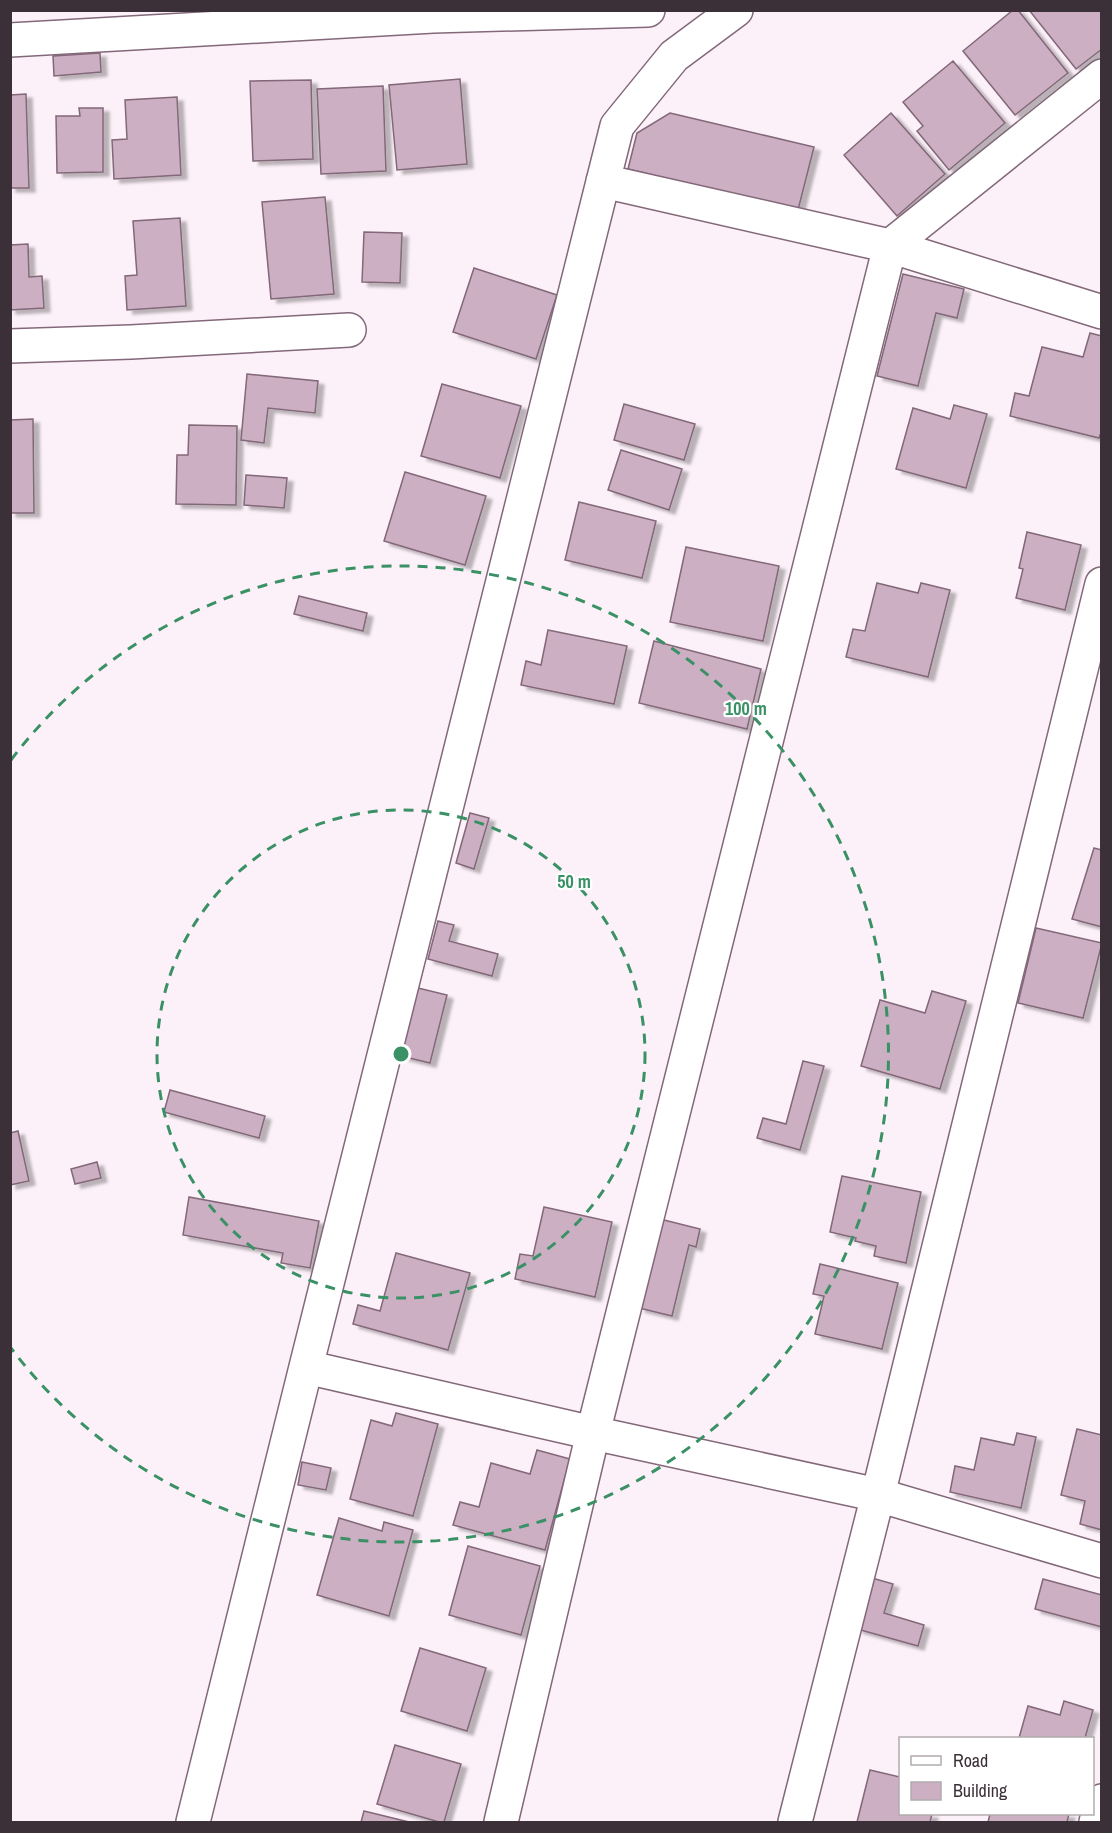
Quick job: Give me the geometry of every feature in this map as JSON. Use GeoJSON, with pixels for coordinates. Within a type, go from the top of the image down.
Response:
{"type":"FeatureCollection","features":[{"type":"Feature","properties":{"kind":"street"},"geometry":{"type":"LineString","coordinates":[[10,40],[434,16],[648,10]]}},
{"type":"Feature","properties":{"kind":"street"},"geometry":{"type":"LineString","coordinates":[[193,1822],[617,126],[674,56],[736,10]]}},
{"type":"Feature","properties":{"kind":"street"},"geometry":{"type":"LineString","coordinates":[[501,1822],[593,1433],[890,246],[1101,76]]}},
{"type":"Feature","properties":{"kind":"street"},"geometry":{"type":"LineString","coordinates":[[603,181],[890,246],[1101,312]]}},
{"type":"Feature","properties":{"kind":"street"},"geometry":{"type":"LineString","coordinates":[[10,346],[349,330]]}},
{"type":"Feature","properties":{"kind":"street"},"geometry":{"type":"LineString","coordinates":[[795,1822],[879,1495],[1101,584]]}},
{"type":"Feature","properties":{"kind":"street"},"geometry":{"type":"LineString","coordinates":[[306,1367],[593,1433],[879,1495],[1101,1561]]}},
{"type":"Feature","properties":{"kind":"street"},"geometry":{"type":"LineString","coordinates":[[1096,1822],[1101,1801]]}},
{"type":"Feature","properties":{"kind":"building"},"geometry":{"type":"Polygon","coordinates":[[[1013,10],[1018,10],[1068,73],[1015,115],[963,51],[1013,10]]]}},
{"type":"Feature","properties":{"kind":"building"},"geometry":{"type":"Polygon","coordinates":[[[1029,10],[1102,10],[1102,49],[1076,69],[1029,10]]]}},
{"type":"Feature","properties":{"kind":"building"},"geometry":{"type":"Polygon","coordinates":[[[100,53],[101,72],[54,76],[53,56],[100,53]]]}},
{"type":"Feature","properties":{"kind":"building"},"geometry":{"type":"Polygon","coordinates":[[[953,61],[1005,123],[949,170],[917,131],[923,126],[903,102],[953,61]]]}},
{"type":"Feature","properties":{"kind":"building"},"geometry":{"type":"Polygon","coordinates":[[[460,79],[467,164],[397,170],[389,85],[460,79]]]}},
{"type":"Feature","properties":{"kind":"building"},"geometry":{"type":"Polygon","coordinates":[[[311,80],[313,159],[253,161],[250,81],[311,80]]]}},
{"type":"Feature","properties":{"kind":"building"},"geometry":{"type":"Polygon","coordinates":[[[383,86],[386,171],[321,174],[317,89],[383,86]]]}},
{"type":"Feature","properties":{"kind":"building"},"geometry":{"type":"Polygon","coordinates":[[[26,94],[29,188],[10,188],[10,95],[26,94]]]}},
{"type":"Feature","properties":{"kind":"building"},"geometry":{"type":"Polygon","coordinates":[[[177,97],[181,175],[114,179],[112,140],[127,139],[125,100],[177,97]]]}},
{"type":"Feature","properties":{"kind":"building"},"geometry":{"type":"Polygon","coordinates":[[[79,108],[103,108],[103,172],[57,173],[56,116],[80,116],[79,108]]]}},
{"type":"Feature","properties":{"kind":"building"},"geometry":{"type":"Polygon","coordinates":[[[670,113],[814,147],[798,210],[628,169],[637,133],[670,113]]]}},
{"type":"Feature","properties":{"kind":"building"},"geometry":{"type":"Polygon","coordinates":[[[891,113],[945,174],[897,216],[844,155],[891,113]]]}},
{"type":"Feature","properties":{"kind":"building"},"geometry":{"type":"Polygon","coordinates":[[[325,197],[334,294],[271,299],[262,202],[325,197]]]}},
{"type":"Feature","properties":{"kind":"building"},"geometry":{"type":"Polygon","coordinates":[[[180,218],[186,306],[127,310],[125,276],[137,275],[133,221],[180,218]]]}},
{"type":"Feature","properties":{"kind":"building"},"geometry":{"type":"Polygon","coordinates":[[[364,232],[402,233],[400,283],[362,282],[364,232]]]}},
{"type":"Feature","properties":{"kind":"building"},"geometry":{"type":"Polygon","coordinates":[[[28,244],[29,277],[42,276],[44,308],[10,310],[10,245],[28,244]]]}},
{"type":"Feature","properties":{"kind":"building"},"geometry":{"type":"Polygon","coordinates":[[[474,268],[557,295],[536,359],[453,332],[474,268]]]}},
{"type":"Feature","properties":{"kind":"building"},"geometry":{"type":"Polygon","coordinates":[[[903,274],[964,289],[957,318],[936,313],[918,386],[877,376],[903,274]]]}},
{"type":"Feature","properties":{"kind":"building"},"geometry":{"type":"Polygon","coordinates":[[[1090,333],[1102,336],[1102,430],[1099,438],[1010,416],[1015,393],[1029,396],[1042,347],[1083,357],[1090,333]]]}},
{"type":"Feature","properties":{"kind":"building"},"geometry":{"type":"Polygon","coordinates":[[[247,374],[318,381],[315,413],[268,408],[264,443],[241,440],[247,374]]]}},
{"type":"Feature","properties":{"kind":"building"},"geometry":{"type":"Polygon","coordinates":[[[442,384],[521,406],[500,478],[421,456],[442,384]]]}},
{"type":"Feature","properties":{"kind":"building"},"geometry":{"type":"Polygon","coordinates":[[[624,404],[695,424],[684,460],[614,440],[624,404]]]}},
{"type":"Feature","properties":{"kind":"building"},"geometry":{"type":"Polygon","coordinates":[[[954,405],[987,414],[966,488],[896,469],[913,408],[950,419],[954,405]]]}},
{"type":"Feature","properties":{"kind":"building"},"geometry":{"type":"Polygon","coordinates":[[[33,419],[34,513],[10,513],[10,420],[33,419]]]}},
{"type":"Feature","properties":{"kind":"building"},"geometry":{"type":"Polygon","coordinates":[[[189,425],[237,426],[236,505],[176,504],[177,455],[188,455],[189,425]]]}},
{"type":"Feature","properties":{"kind":"building"},"geometry":{"type":"Polygon","coordinates":[[[621,450],[682,469],[669,510],[608,490],[621,450]]]}},
{"type":"Feature","properties":{"kind":"building"},"geometry":{"type":"Polygon","coordinates":[[[405,472],[486,496],[465,565],[384,541],[405,472]]]}},
{"type":"Feature","properties":{"kind":"building"},"geometry":{"type":"Polygon","coordinates":[[[246,475],[287,478],[284,508],[244,505],[246,475]]]}},
{"type":"Feature","properties":{"kind":"building"},"geometry":{"type":"Polygon","coordinates":[[[579,502],[656,521],[642,578],[565,560],[579,502]]]}},
{"type":"Feature","properties":{"kind":"building"},"geometry":{"type":"Polygon","coordinates":[[[1027,532],[1081,545],[1065,610],[1016,598],[1023,569],[1019,568],[1027,532]]]}},
{"type":"Feature","properties":{"kind":"building"},"geometry":{"type":"Polygon","coordinates":[[[686,547],[779,566],[763,641],[670,622],[686,547]]]}},
{"type":"Feature","properties":{"kind":"building"},"geometry":{"type":"Polygon","coordinates":[[[877,583],[918,593],[921,583],[950,590],[928,677],[846,657],[853,629],[865,631],[877,583]]]}},
{"type":"Feature","properties":{"kind":"building"},"geometry":{"type":"Polygon","coordinates":[[[299,596],[367,613],[363,631],[294,614],[299,596]]]}},
{"type":"Feature","properties":{"kind":"building"},"geometry":{"type":"Polygon","coordinates":[[[548,630],[627,646],[614,704],[521,685],[526,661],[541,665],[548,630]]]}},
{"type":"Feature","properties":{"kind":"building"},"geometry":{"type":"Polygon","coordinates":[[[654,641],[761,669],[747,729],[639,703],[654,641]]]}},
{"type":"Feature","properties":{"kind":"building"},"geometry":{"type":"Polygon","coordinates":[[[470,813],[489,818],[474,869],[456,863],[470,813]]]}},
{"type":"Feature","properties":{"kind":"building"},"geometry":{"type":"Polygon","coordinates":[[[1094,848],[1102,850],[1102,927],[1072,919],[1094,848]]]}},
{"type":"Feature","properties":{"kind":"building"},"geometry":{"type":"Polygon","coordinates":[[[438,921],[454,925],[449,941],[498,954],[492,976],[428,959],[438,921]]]}},
{"type":"Feature","properties":{"kind":"building"},"geometry":{"type":"Polygon","coordinates":[[[1036,928],[1102,943],[1083,1018],[1018,1003],[1036,928]]]}},
{"type":"Feature","properties":{"kind":"building"},"geometry":{"type":"Polygon","coordinates":[[[418,988],[447,995],[430,1063],[401,1056],[418,988]]]}},
{"type":"Feature","properties":{"kind":"building"},"geometry":{"type":"Polygon","coordinates":[[[932,991],[966,1001],[940,1089],[861,1066],[880,1000],[925,1013],[932,991]]]}},
{"type":"Feature","properties":{"kind":"building"},"geometry":{"type":"Polygon","coordinates":[[[803,1061],[824,1066],[800,1150],[757,1138],[763,1118],[786,1124],[803,1061]]]}},
{"type":"Feature","properties":{"kind":"building"},"geometry":{"type":"Polygon","coordinates":[[[170,1090],[265,1116],[259,1138],[164,1112],[170,1090]]]}},
{"type":"Feature","properties":{"kind":"building"},"geometry":{"type":"Polygon","coordinates":[[[18,1131],[29,1181],[10,1185],[10,1133],[18,1131]]]}},
{"type":"Feature","properties":{"kind":"building"},"geometry":{"type":"Polygon","coordinates":[[[97,1162],[101,1178],[75,1184],[71,1169],[97,1162]]]}},
{"type":"Feature","properties":{"kind":"building"},"geometry":{"type":"Polygon","coordinates":[[[842,1176],[921,1192],[906,1263],[874,1256],[876,1246],[855,1241],[856,1238],[830,1232],[842,1176]]]}},
{"type":"Feature","properties":{"kind":"building"},"geometry":{"type":"Polygon","coordinates":[[[189,1197],[319,1221],[310,1268],[281,1263],[283,1253],[183,1235],[189,1197]]]}},
{"type":"Feature","properties":{"kind":"building"},"geometry":{"type":"Polygon","coordinates":[[[544,1207],[612,1222],[595,1297],[515,1279],[520,1254],[533,1256],[544,1207]]]}},
{"type":"Feature","properties":{"kind":"building"},"geometry":{"type":"Polygon","coordinates":[[[660,1219],[700,1229],[696,1247],[689,1245],[672,1316],[639,1308],[660,1219]]]}},
{"type":"Feature","properties":{"kind":"building"},"geometry":{"type":"Polygon","coordinates":[[[396,1253],[470,1273],[448,1350],[353,1324],[358,1305],[380,1311],[396,1253]]]}},
{"type":"Feature","properties":{"kind":"building"},"geometry":{"type":"Polygon","coordinates":[[[820,1264],[898,1283],[882,1349],[815,1334],[824,1296],[813,1294],[820,1264]]]}},
{"type":"Feature","properties":{"kind":"building"},"geometry":{"type":"Polygon","coordinates":[[[396,1413],[438,1424],[413,1516],[350,1499],[371,1420],[392,1426],[396,1413]]]}},
{"type":"Feature","properties":{"kind":"building"},"geometry":{"type":"Polygon","coordinates":[[[1077,1429],[1102,1435],[1102,1530],[1080,1524],[1085,1501],[1061,1495],[1077,1429]]]}},
{"type":"Feature","properties":{"kind":"building"},"geometry":{"type":"Polygon","coordinates":[[[1017,1433],[1036,1437],[1021,1508],[950,1492],[955,1466],[974,1470],[981,1438],[1014,1445],[1017,1433]]]}},
{"type":"Feature","properties":{"kind":"building"},"geometry":{"type":"Polygon","coordinates":[[[537,1450],[570,1459],[545,1550],[453,1525],[460,1502],[479,1507],[491,1463],[530,1474],[537,1450]]]}},
{"type":"Feature","properties":{"kind":"building"},"geometry":{"type":"Polygon","coordinates":[[[302,1462],[331,1468],[326,1490],[298,1485],[302,1462]]]}},
{"type":"Feature","properties":{"kind":"building"},"geometry":{"type":"Polygon","coordinates":[[[339,1518],[382,1531],[384,1522],[413,1530],[389,1616],[317,1595],[339,1518]]]}},
{"type":"Feature","properties":{"kind":"building"},"geometry":{"type":"Polygon","coordinates":[[[468,1546],[540,1566],[521,1635],[449,1615],[468,1546]]]}},
{"type":"Feature","properties":{"kind":"building"},"geometry":{"type":"Polygon","coordinates":[[[872,1578],[893,1584],[884,1613],[924,1625],[918,1646],[857,1629],[872,1578]]]}},
{"type":"Feature","properties":{"kind":"building"},"geometry":{"type":"Polygon","coordinates":[[[1043,1579],[1102,1595],[1102,1627],[1035,1609],[1043,1579]]]}},
{"type":"Feature","properties":{"kind":"building"},"geometry":{"type":"Polygon","coordinates":[[[420,1648],[486,1668],[467,1731],[401,1711],[420,1648]]]}},
{"type":"Feature","properties":{"kind":"building"},"geometry":{"type":"Polygon","coordinates":[[[1064,1701],[1093,1710],[1085,1737],[1019,1737],[1028,1706],[1060,1715],[1064,1701]]]}},
{"type":"Feature","properties":{"kind":"building"},"geometry":{"type":"Polygon","coordinates":[[[395,1745],[461,1764],[444,1822],[377,1804],[395,1745]]]}},
{"type":"Feature","properties":{"kind":"building"},"geometry":{"type":"Polygon","coordinates":[[[870,1770],[899,1777],[899,1815],[932,1815],[930,1822],[857,1822],[870,1770]]]}},
{"type":"Feature","properties":{"kind":"building"},"geometry":{"type":"Polygon","coordinates":[[[364,1811],[409,1822],[361,1822],[364,1811]]]}},
{"type":"Feature","properties":{"kind":"building"},"geometry":{"type":"Polygon","coordinates":[[[990,1815],[1069,1815],[1067,1822],[988,1822],[990,1815]]]}}]}
